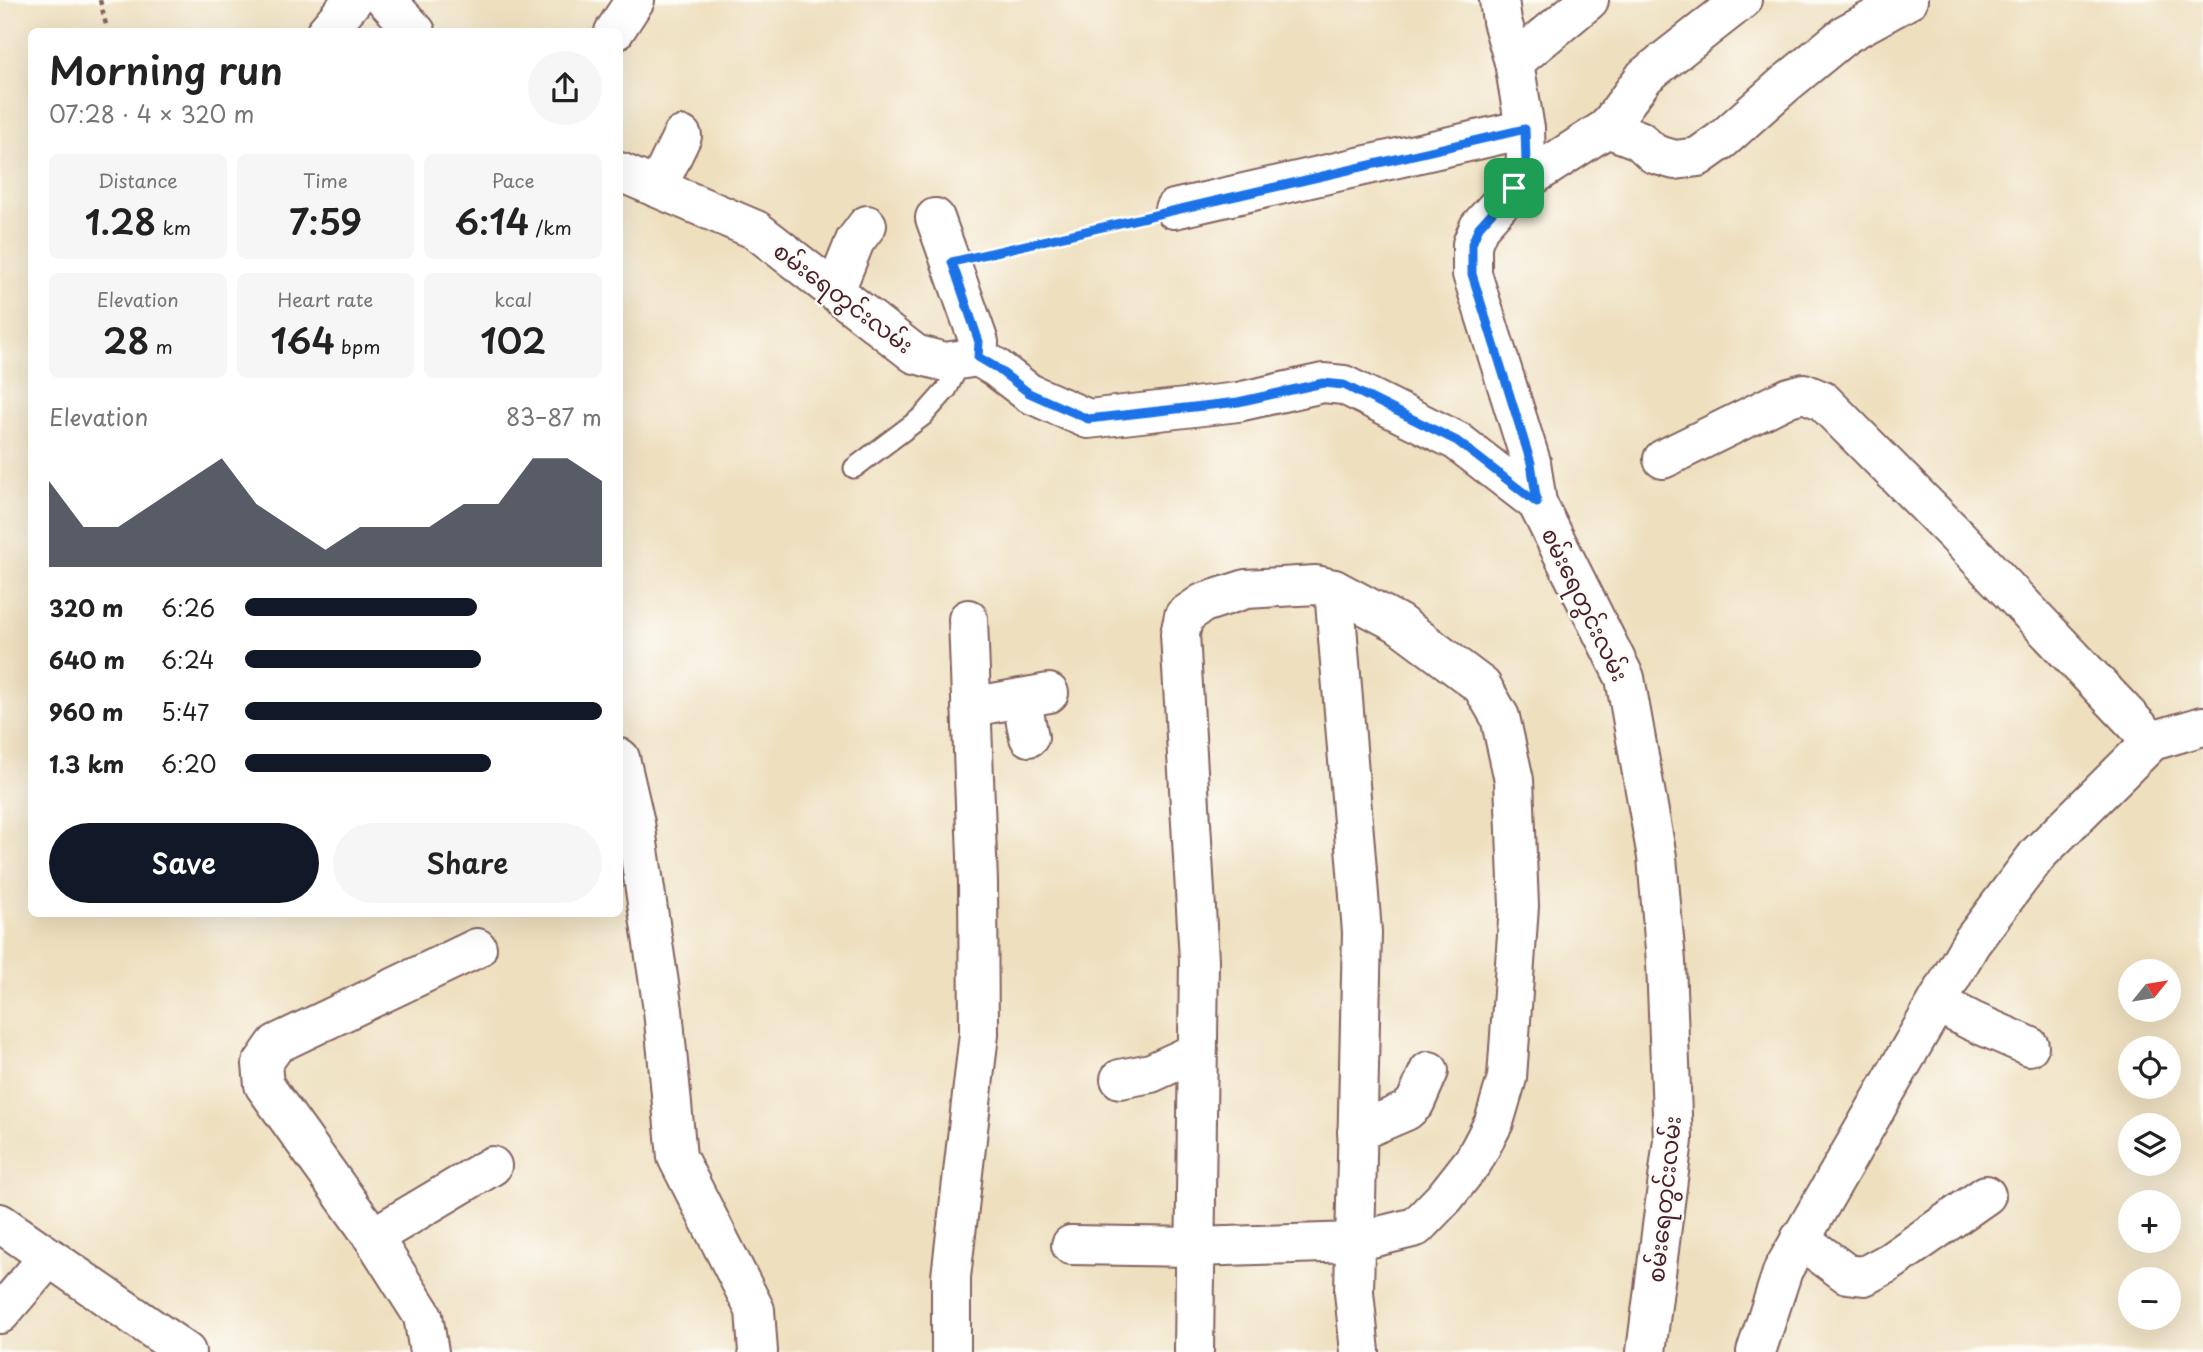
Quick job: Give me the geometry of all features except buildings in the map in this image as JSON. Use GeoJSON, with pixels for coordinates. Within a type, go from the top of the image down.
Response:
{"type":"FeatureCollection","features":[{"type":"Feature","properties":{"kind":"street"},"geometry":{"type":"LineString","coordinates":[[617,28],[635,0]]}},
{"type":"Feature","properties":{"kind":"street"},"geometry":{"type":"LineString","coordinates":[[1499,0],[1514,62],[1525,129],[1526,162],[1514,188]]}},
{"type":"Feature","properties":{"kind":"street"},"geometry":{"type":"LineString","coordinates":[[1514,62],[1589,0]]}},
{"type":"Feature","properties":{"kind":"street"},"geometry":{"type":"LineString","coordinates":[[1537,503],[1531,463],[1472,274],[1472,244],[1479,227],[1514,188],[1607,128],[1645,76],[1742,0]]}},
{"type":"Feature","properties":{"kind":"street"},"geometry":{"type":"LineString","coordinates":[[1607,128],[1639,140],[1654,154],[1675,160],[1698,157],[1722,140],[1846,34],[1908,0]]}},
{"type":"Feature","properties":{"kind":"street"},"geometry":{"type":"LineString","coordinates":[[336,28],[388,7]]}},
{"type":"Feature","properties":{"kind":"street"},"geometry":{"type":"LineString","coordinates":[[1174,209],[1525,129]]}},
{"type":"Feature","properties":{"kind":"street"},"geometry":{"type":"LineString","coordinates":[[657,188],[682,136]]}},
{"type":"Feature","properties":{"kind":"street","name":"စမ်းရေတွင်းလမ်း"},"geometry":{"type":"LineString","coordinates":[[623,173],[755,230],[915,354],[946,362],[970,358],[995,367],[1029,393],[1088,419],[1238,402],[1323,383],[1344,385],[1457,441],[1537,503],[1625,678],[1657,857],[1666,962],[1673,1140],[1646,1352]]}},
{"type":"Feature","properties":{"kind":"street"},"geometry":{"type":"LineString","coordinates":[[935,218],[979,342],[970,358]]}},
{"type":"Feature","properties":{"kind":"street"},"geometry":{"type":"LineString","coordinates":[[835,292],[855,241],[867,225]]}},
{"type":"Feature","properties":{"kind":"street"},"geometry":{"type":"LineString","coordinates":[[1663,459],[1789,397],[1804,393],[1823,401],[1957,536],[2152,741]]}},
{"type":"Feature","properties":{"kind":"street"},"geometry":{"type":"LineString","coordinates":[[1071,1245],[1195,1247],[1355,1242],[1416,1227],[1445,1197],[1474,1160],[1494,1122],[1507,1078],[1519,906],[1514,780],[1500,717],[1482,687],[1461,670],[1398,622],[1334,589],[1316,586],[1246,589],[1203,603],[1184,615],[1180,634],[1199,960],[1197,1052],[1195,1247],[1194,1352]]}},
{"type":"Feature","properties":{"kind":"street"},"geometry":{"type":"LineString","coordinates":[[1334,589],[1362,932],[1354,1292],[1360,1352]]}},
{"type":"Feature","properties":{"kind":"street"},"geometry":{"type":"LineString","coordinates":[[951,1352],[951,1277],[979,1034],[978,883],[968,619]]}},
{"type":"Feature","properties":{"kind":"street"},"geometry":{"type":"LineString","coordinates":[[971,707],[1035,695],[1029,737]]}},
{"type":"Feature","properties":{"kind":"street"},"geometry":{"type":"LineString","coordinates":[[1756,1352],[1783,1270],[1971,943],[2038,854],[2152,741],[2203,726]]}},
{"type":"Feature","properties":{"kind":"street"},"geometry":{"type":"LineString","coordinates":[[623,771],[635,823],[663,1010],[677,1157],[755,1310],[758,1352]]}},
{"type":"Feature","properties":{"kind":"street"},"geometry":{"type":"LineString","coordinates":[[429,1352],[423,1316],[373,1237],[264,1085],[262,1064],[276,1044],[477,948]]}},
{"type":"Feature","properties":{"kind":"street"},"geometry":{"type":"LineString","coordinates":[[1937,1003],[2029,1046]]}},
{"type":"Feature","properties":{"kind":"street"},"geometry":{"type":"LineString","coordinates":[[1119,1079],[1151,1073],[1197,1052]]}},
{"type":"Feature","properties":{"kind":"street"},"geometry":{"type":"LineString","coordinates":[[1357,1132],[1406,1111],[1415,1103],[1429,1071]]}},
{"type":"Feature","properties":{"kind":"street"},"geometry":{"type":"LineString","coordinates":[[373,1237],[492,1166]]}},
{"type":"Feature","properties":{"kind":"street"},"geometry":{"type":"LineString","coordinates":[[1800,1239],[1847,1274],[1864,1276],[1890,1262],[1986,1195]]}},
{"type":"Feature","properties":{"kind":"street"},"geometry":{"type":"LineString","coordinates":[[0,1223],[182,1351]]}},
{"type":"Feature","properties":{"kind":"street"},"geometry":{"type":"LineString","coordinates":[[0,1314],[49,1257]]}},
{"type":"Feature","properties":{"kind":"lane"},"geometry":{"type":"LineString","coordinates":[[854,468],[923,416],[970,358]]}},
{"type":"Feature","properties":{"kind":"path"},"geometry":{"type":"LineString","coordinates":[[100,0],[107,28]]}},
{"type":"Feature","properties":{"kind":"path"},"geometry":{"type":"LineString","coordinates":[[952,262],[1174,209]]}},
{"type":"Feature","properties":{"kind":"route"},"geometry":{"type":"LineString","coordinates":[[1525,129],[1526,162],[1514,188],[1479,227],[1472,244],[1472,274],[1531,463],[1537,503],[1457,441],[1344,385],[1323,383],[1238,402],[1088,419],[1029,393],[978,357],[979,342],[952,262],[1525,129]]}}]}
